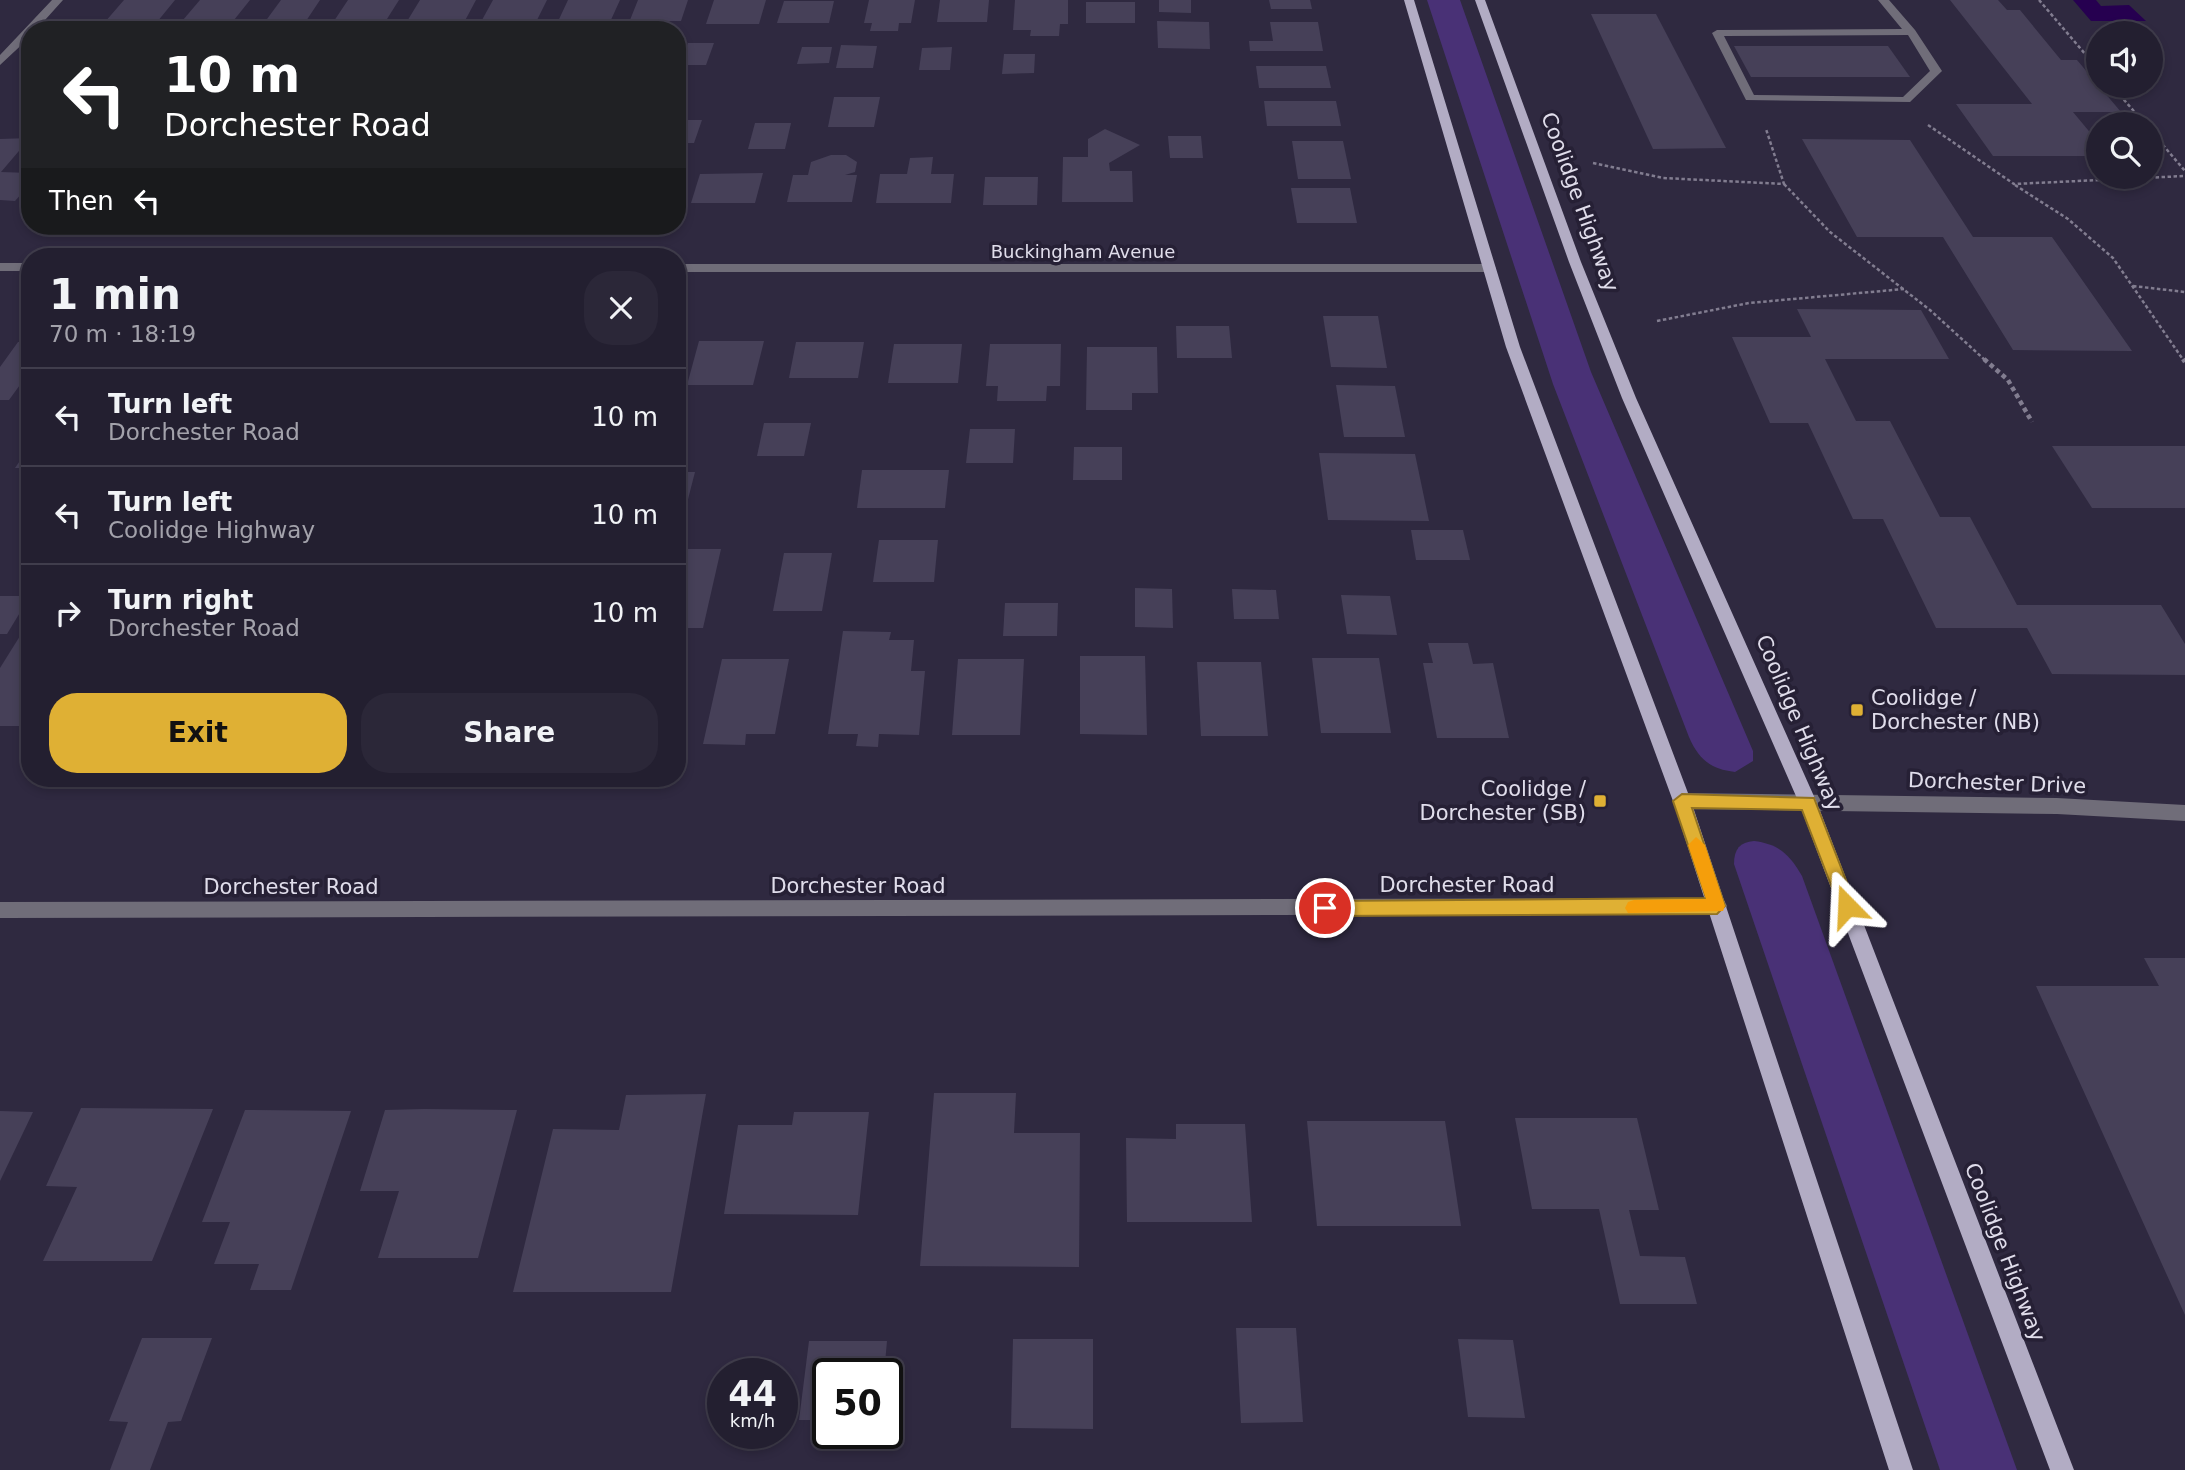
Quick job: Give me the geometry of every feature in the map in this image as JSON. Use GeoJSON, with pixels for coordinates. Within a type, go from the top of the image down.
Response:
{"type":"FeatureCollection","features":[{"type":"Feature","properties":{"kind":"main road"},"geometry":{"type":"LineString","coordinates":[[1409,0],[1513,347],[1682,801],[1901,1470]]}},
{"type":"Feature","properties":{"kind":"main road","name":"Coolidge Highway"},"geometry":{"type":"LineString","coordinates":[[1480,0],[1575,262],[1629,398],[1808,803],[2062,1470]]}},
{"type":"Feature","properties":{"kind":"street"},"geometry":{"type":"LineString","coordinates":[[38,21],[58,0]]}},
{"type":"Feature","properties":{"kind":"street"},"geometry":{"type":"LineString","coordinates":[[1884,0],[1910,32],[1936,71],[1906,100],[1750,98],[1717,33],[1910,32]]}},
{"type":"Feature","properties":{"kind":"street"},"geometry":{"type":"LineString","coordinates":[[0,62],[21,40]]}},
{"type":"Feature","properties":{"kind":"street"},"geometry":{"type":"LineString","coordinates":[[0,267],[21,267]]}},
{"type":"Feature","properties":{"kind":"street","name":"Buckingham Avenue"},"geometry":{"type":"LineString","coordinates":[[686,268],[1489,268]]}},
{"type":"Feature","properties":{"kind":"street"},"geometry":{"type":"LineString","coordinates":[[1682,801],[1808,803]]}},
{"type":"Feature","properties":{"kind":"street","name":"Dorchester Drive"},"geometry":{"type":"LineString","coordinates":[[1808,803],[2057,806],[2185,813]]}},
{"type":"Feature","properties":{"kind":"street","name":"Dorchester Road"},"geometry":{"type":"LineString","coordinates":[[0,910],[1717,906]]}},
{"type":"Feature","properties":{"kind":"path"},"geometry":{"type":"LineString","coordinates":[[2039,0],[2086,55]]}},
{"type":"Feature","properties":{"kind":"path"},"geometry":{"type":"LineString","coordinates":[[2122,98],[2135,112]]}},
{"type":"Feature","properties":{"kind":"path"},"geometry":{"type":"LineString","coordinates":[[1763,119],[1784,184],[1830,232],[1904,289],[2008,380],[2032,422]]}},
{"type":"Feature","properties":{"kind":"path"},"geometry":{"type":"LineString","coordinates":[[1921,120],[2068,219],[2113,258],[2185,362]]}},
{"type":"Feature","properties":{"kind":"path"},"geometry":{"type":"LineString","coordinates":[[2163,146],[2185,174]]}},
{"type":"Feature","properties":{"kind":"path"},"geometry":{"type":"LineString","coordinates":[[1593,163],[1612,169],[1701,181],[1784,184]]}},
{"type":"Feature","properties":{"kind":"path"},"geometry":{"type":"LineString","coordinates":[[2014,184],[2185,174]]}},
{"type":"Feature","properties":{"kind":"path"},"geometry":{"type":"LineString","coordinates":[[2132,286],[2185,292]]}},
{"type":"Feature","properties":{"kind":"path"},"geometry":{"type":"LineString","coordinates":[[1657,321],[1705,308],[1780,296],[1904,289]]}},
{"type":"Feature","properties":{"kind":"shaded area"},"geometry":{"type":"Polygon","coordinates":[[[1427,0],[1460,0],[1591,372],[1753,751],[1753,761],[1735,772],[1707,762],[1697,752],[1689,737],[1553,384],[1427,0]]]}},
{"type":"Feature","properties":{"kind":"shaded area"},"geometry":{"type":"Polygon","coordinates":[[[2073,0],[2096,0],[2101,6],[2129,5],[2146,21],[2091,21],[2073,0]]]}},
{"type":"Feature","properties":{"kind":"shaded area"},"geometry":{"type":"Polygon","coordinates":[[[1754,841],[1783,852],[1802,876],[2017,1470],[1940,1470],[1734,864],[1739,847],[1754,841]]]}},
{"type":"Feature","properties":{"kind":"building"},"geometry":{"type":"Polygon","coordinates":[[[124,0],[175,0],[158,21],[106,21],[124,0]]]}},
{"type":"Feature","properties":{"kind":"building"},"geometry":{"type":"Polygon","coordinates":[[[200,0],[250,0],[234,20],[183,20],[200,0]]]}},
{"type":"Feature","properties":{"kind":"building"},"geometry":{"type":"Polygon","coordinates":[[[281,0],[320,0],[306,21],[266,21],[281,0]]]}},
{"type":"Feature","properties":{"kind":"building"},"geometry":{"type":"Polygon","coordinates":[[[348,0],[399,0],[386,21],[334,21],[348,0]]]}},
{"type":"Feature","properties":{"kind":"building"},"geometry":{"type":"Polygon","coordinates":[[[420,0],[476,0],[465,21],[407,21],[420,0]]]}},
{"type":"Feature","properties":{"kind":"building"},"geometry":{"type":"Polygon","coordinates":[[[493,0],[547,0],[537,20],[482,20],[493,0]]]}},
{"type":"Feature","properties":{"kind":"building"},"geometry":{"type":"Polygon","coordinates":[[[568,0],[620,0],[610,21],[558,21],[568,0]]]}},
{"type":"Feature","properties":{"kind":"building"},"geometry":{"type":"Polygon","coordinates":[[[638,0],[688,0],[681,21],[630,21],[638,0]]]}},
{"type":"Feature","properties":{"kind":"building"},"geometry":{"type":"Polygon","coordinates":[[[714,0],[766,0],[759,24],[706,24],[714,0]]]}},
{"type":"Feature","properties":{"kind":"building"},"geometry":{"type":"Polygon","coordinates":[[[869,0],[915,0],[911,23],[899,23],[898,31],[870,31],[872,23],[864,23],[869,0]]]}},
{"type":"Feature","properties":{"kind":"building"},"geometry":{"type":"Polygon","coordinates":[[[940,0],[989,0],[987,22],[937,22],[940,0]]]}},
{"type":"Feature","properties":{"kind":"building"},"geometry":{"type":"Polygon","coordinates":[[[1015,0],[1068,0],[1068,24],[1060,24],[1059,36],[1030,36],[1031,30],[1013,30],[1015,0]]]}},
{"type":"Feature","properties":{"kind":"building"},"geometry":{"type":"Polygon","coordinates":[[[1159,0],[1191,0],[1191,13],[1159,12],[1159,0]]]}},
{"type":"Feature","properties":{"kind":"building"},"geometry":{"type":"Polygon","coordinates":[[[1269,0],[1310,0],[1312,9],[1271,9],[1269,0]]]}},
{"type":"Feature","properties":{"kind":"building"},"geometry":{"type":"Polygon","coordinates":[[[1950,0],[1998,0],[2007,10],[2020,10],[2061,60],[2077,60],[2086,71],[2086,98],[2109,98],[2121,112],[2073,112],[2086,128],[2086,156],[1993,156],[1956,104],[2032,104],[1950,0]]]}},
{"type":"Feature","properties":{"kind":"building"},"geometry":{"type":"Polygon","coordinates":[[[784,1],[834,1],[829,23],[777,23],[784,1]]]}},
{"type":"Feature","properties":{"kind":"building"},"geometry":{"type":"Polygon","coordinates":[[[1086,2],[1135,2],[1135,23],[1086,23],[1086,2]]]}},
{"type":"Feature","properties":{"kind":"building"},"geometry":{"type":"Polygon","coordinates":[[[1591,14],[1656,14],[1726,148],[1653,149],[1591,14]]]}},
{"type":"Feature","properties":{"kind":"building"},"geometry":{"type":"Polygon","coordinates":[[[1157,21],[1209,22],[1210,49],[1158,48],[1157,21]]]}},
{"type":"Feature","properties":{"kind":"building"},"geometry":{"type":"Polygon","coordinates":[[[1270,22],[1318,22],[1323,51],[1250,51],[1249,41],[1273,41],[1270,22]]]}},
{"type":"Feature","properties":{"kind":"building"},"geometry":{"type":"Polygon","coordinates":[[[688,43],[714,43],[706,65],[686,65],[688,43]]]}},
{"type":"Feature","properties":{"kind":"building"},"geometry":{"type":"Polygon","coordinates":[[[841,45],[877,46],[873,68],[836,68],[841,45]]]}},
{"type":"Feature","properties":{"kind":"building"},"geometry":{"type":"Polygon","coordinates":[[[1734,46],[1888,46],[1910,77],[1751,77],[1734,46]]]}},
{"type":"Feature","properties":{"kind":"building"},"geometry":{"type":"Polygon","coordinates":[[[802,47],[832,47],[829,63],[797,64],[802,47]]]}},
{"type":"Feature","properties":{"kind":"building"},"geometry":{"type":"Polygon","coordinates":[[[952,47],[950,70],[919,70],[922,48],[952,47]]]}},
{"type":"Feature","properties":{"kind":"building"},"geometry":{"type":"Polygon","coordinates":[[[1004,54],[1035,54],[1034,73],[1002,74],[1004,54]]]}},
{"type":"Feature","properties":{"kind":"building"},"geometry":{"type":"Polygon","coordinates":[[[1256,66],[1326,66],[1331,88],[1259,88],[1256,66]]]}},
{"type":"Feature","properties":{"kind":"building"},"geometry":{"type":"Polygon","coordinates":[[[834,97],[880,97],[874,127],[828,127],[834,97]]]}},
{"type":"Feature","properties":{"kind":"building"},"geometry":{"type":"Polygon","coordinates":[[[1264,101],[1336,101],[1341,126],[1267,126],[1264,101]]]}},
{"type":"Feature","properties":{"kind":"building"},"geometry":{"type":"Polygon","coordinates":[[[686,120],[702,120],[694,143],[686,143],[686,120]]]}},
{"type":"Feature","properties":{"kind":"building"},"geometry":{"type":"Polygon","coordinates":[[[755,123],[791,123],[785,149],[748,149],[755,123]]]}},
{"type":"Feature","properties":{"kind":"building"},"geometry":{"type":"Polygon","coordinates":[[[1105,129],[1140,145],[1109,163],[1110,171],[1132,171],[1133,202],[1062,202],[1063,157],[1088,157],[1088,139],[1105,129]]]}},
{"type":"Feature","properties":{"kind":"building"},"geometry":{"type":"Polygon","coordinates":[[[1168,136],[1201,136],[1203,158],[1170,158],[1168,136]]]}},
{"type":"Feature","properties":{"kind":"building"},"geometry":{"type":"Polygon","coordinates":[[[21,138],[21,149],[1,172],[21,173],[21,194],[15,201],[0,200],[0,139],[21,138]]]}},
{"type":"Feature","properties":{"kind":"building"},"geometry":{"type":"Polygon","coordinates":[[[1802,139],[1910,140],[1973,237],[2052,237],[2132,351],[2013,350],[1943,237],[1857,237],[1802,139]]]}},
{"type":"Feature","properties":{"kind":"building"},"geometry":{"type":"Polygon","coordinates":[[[1292,141],[1343,141],[1351,179],[1298,179],[1292,141]]]}},
{"type":"Feature","properties":{"kind":"building"},"geometry":{"type":"Polygon","coordinates":[[[831,155],[846,155],[857,162],[855,172],[845,175],[857,175],[852,202],[787,202],[793,175],[808,175],[811,162],[831,155]]]}},
{"type":"Feature","properties":{"kind":"building"},"geometry":{"type":"Polygon","coordinates":[[[933,157],[931,174],[954,174],[951,203],[876,203],[880,174],[907,174],[910,158],[933,157]]]}},
{"type":"Feature","properties":{"kind":"building"},"geometry":{"type":"Polygon","coordinates":[[[763,173],[755,203],[691,203],[700,174],[763,173]]]}},
{"type":"Feature","properties":{"kind":"building"},"geometry":{"type":"Polygon","coordinates":[[[985,177],[1038,177],[1037,205],[983,205],[985,177]]]}},
{"type":"Feature","properties":{"kind":"building"},"geometry":{"type":"Polygon","coordinates":[[[1291,188],[1350,188],[1357,223],[1297,223],[1291,188]]]}},
{"type":"Feature","properties":{"kind":"building"},"geometry":{"type":"Polygon","coordinates":[[[1797,309],[1921,310],[1949,359],[1825,359],[1856,421],[1890,421],[1940,517],[1970,517],[2017,605],[2161,605],[2185,644],[2185,675],[2052,674],[2027,628],[1936,628],[1883,519],[1853,519],[1808,423],[1770,423],[1732,337],[1811,337],[1797,309]]]}},
{"type":"Feature","properties":{"kind":"building"},"geometry":{"type":"Polygon","coordinates":[[[1323,316],[1378,316],[1387,368],[1331,367],[1323,316]]]}},
{"type":"Feature","properties":{"kind":"building"},"geometry":{"type":"Polygon","coordinates":[[[1176,326],[1229,326],[1232,358],[1177,358],[1176,326]]]}},
{"type":"Feature","properties":{"kind":"building"},"geometry":{"type":"Polygon","coordinates":[[[699,341],[764,341],[753,385],[687,385],[699,341]]]}},
{"type":"Feature","properties":{"kind":"building"},"geometry":{"type":"Polygon","coordinates":[[[18,342],[21,342],[21,384],[9,400],[0,400],[0,367],[18,342]]]}},
{"type":"Feature","properties":{"kind":"building"},"geometry":{"type":"Polygon","coordinates":[[[796,342],[864,342],[858,378],[789,378],[796,342]]]}},
{"type":"Feature","properties":{"kind":"building"},"geometry":{"type":"Polygon","coordinates":[[[894,344],[962,344],[958,383],[888,383],[894,344]]]}},
{"type":"Feature","properties":{"kind":"building"},"geometry":{"type":"Polygon","coordinates":[[[990,344],[1061,344],[1060,386],[1047,386],[1046,401],[997,401],[998,386],[986,386],[990,344]]]}},
{"type":"Feature","properties":{"kind":"building"},"geometry":{"type":"Polygon","coordinates":[[[1087,347],[1157,347],[1158,393],[1132,393],[1132,410],[1086,410],[1087,347]]]}},
{"type":"Feature","properties":{"kind":"building"},"geometry":{"type":"Polygon","coordinates":[[[1336,385],[1395,386],[1405,437],[1344,437],[1336,385]]]}},
{"type":"Feature","properties":{"kind":"building"},"geometry":{"type":"Polygon","coordinates":[[[764,423],[811,423],[804,456],[757,456],[764,423]]]}},
{"type":"Feature","properties":{"kind":"building"},"geometry":{"type":"Polygon","coordinates":[[[970,429],[1015,429],[1013,463],[966,463],[970,429]]]}},
{"type":"Feature","properties":{"kind":"building"},"geometry":{"type":"Polygon","coordinates":[[[2052,446],[2185,446],[2185,508],[2092,508],[2052,446]]]}},
{"type":"Feature","properties":{"kind":"building"},"geometry":{"type":"Polygon","coordinates":[[[1074,447],[1122,447],[1122,480],[1073,480],[1074,447]]]}},
{"type":"Feature","properties":{"kind":"building"},"geometry":{"type":"Polygon","coordinates":[[[1319,453],[1415,454],[1429,521],[1328,520],[1319,453]]]}},
{"type":"Feature","properties":{"kind":"building"},"geometry":{"type":"Polygon","coordinates":[[[862,470],[949,470],[945,508],[857,508],[862,470]]]}},
{"type":"Feature","properties":{"kind":"building"},"geometry":{"type":"Polygon","coordinates":[[[686,472],[695,472],[686,507],[686,472]]]}},
{"type":"Feature","properties":{"kind":"building"},"geometry":{"type":"Polygon","coordinates":[[[1411,530],[1463,530],[1470,560],[1416,560],[1411,530]]]}},
{"type":"Feature","properties":{"kind":"building"},"geometry":{"type":"Polygon","coordinates":[[[879,540],[938,540],[934,582],[873,582],[879,540]]]}},
{"type":"Feature","properties":{"kind":"building"},"geometry":{"type":"Polygon","coordinates":[[[686,549],[721,549],[703,628],[686,628],[686,549]]]}},
{"type":"Feature","properties":{"kind":"building"},"geometry":{"type":"Polygon","coordinates":[[[784,553],[832,553],[822,611],[773,611],[784,553]]]}},
{"type":"Feature","properties":{"kind":"building"},"geometry":{"type":"Polygon","coordinates":[[[1135,588],[1172,589],[1173,628],[1135,627],[1135,588]]]}},
{"type":"Feature","properties":{"kind":"building"},"geometry":{"type":"Polygon","coordinates":[[[1232,589],[1276,590],[1279,619],[1234,619],[1232,589]]]}},
{"type":"Feature","properties":{"kind":"building"},"geometry":{"type":"Polygon","coordinates":[[[1341,595],[1390,596],[1397,635],[1347,634],[1341,595]]]}},
{"type":"Feature","properties":{"kind":"building"},"geometry":{"type":"Polygon","coordinates":[[[0,596],[21,596],[21,611],[7,634],[0,634],[0,596]]]}},
{"type":"Feature","properties":{"kind":"building"},"geometry":{"type":"Polygon","coordinates":[[[1005,603],[1058,603],[1057,636],[1003,636],[1005,603]]]}},
{"type":"Feature","properties":{"kind":"building"},"geometry":{"type":"Polygon","coordinates":[[[843,631],[891,632],[889,640],[914,640],[911,671],[925,671],[919,735],[879,734],[878,747],[856,746],[858,734],[828,734],[843,631]]]}},
{"type":"Feature","properties":{"kind":"building"},"geometry":{"type":"Polygon","coordinates":[[[21,634],[21,726],[0,726],[0,668],[21,634]]]}},
{"type":"Feature","properties":{"kind":"building"},"geometry":{"type":"Polygon","coordinates":[[[1428,643],[1468,643],[1473,664],[1493,663],[1509,738],[1437,738],[1423,663],[1433,663],[1428,643]]]}},
{"type":"Feature","properties":{"kind":"building"},"geometry":{"type":"Polygon","coordinates":[[[1080,656],[1145,656],[1147,735],[1080,734],[1080,656]]]}},
{"type":"Feature","properties":{"kind":"building"},"geometry":{"type":"Polygon","coordinates":[[[1312,658],[1379,658],[1391,733],[1321,733],[1312,658]]]}},
{"type":"Feature","properties":{"kind":"building"},"geometry":{"type":"Polygon","coordinates":[[[722,659],[789,659],[775,734],[746,734],[745,745],[703,744],[722,659]]]}},
{"type":"Feature","properties":{"kind":"building"},"geometry":{"type":"Polygon","coordinates":[[[958,659],[1024,659],[1020,735],[952,735],[958,659]]]}},
{"type":"Feature","properties":{"kind":"building"},"geometry":{"type":"Polygon","coordinates":[[[1197,662],[1261,662],[1268,736],[1201,736],[1197,662]]]}},
{"type":"Feature","properties":{"kind":"building"},"geometry":{"type":"Polygon","coordinates":[[[2144,958],[2185,958],[2185,1315],[2036,986],[2159,986],[2144,958]]]}},
{"type":"Feature","properties":{"kind":"building"},"geometry":{"type":"Polygon","coordinates":[[[934,1093],[1016,1093],[1014,1133],[1080,1133],[1079,1267],[920,1266],[934,1093]]]}},
{"type":"Feature","properties":{"kind":"building"},"geometry":{"type":"Polygon","coordinates":[[[706,1094],[671,1292],[513,1292],[553,1129],[619,1130],[626,1095],[706,1094]]]}},
{"type":"Feature","properties":{"kind":"building"},"geometry":{"type":"Polygon","coordinates":[[[81,1108],[213,1109],[152,1261],[43,1261],[77,1187],[46,1186],[81,1108]]]}},
{"type":"Feature","properties":{"kind":"building"},"geometry":{"type":"Polygon","coordinates":[[[245,1110],[351,1111],[291,1290],[250,1290],[259,1264],[214,1264],[230,1222],[202,1222],[245,1110]]]}},
{"type":"Feature","properties":{"kind":"building"},"geometry":{"type":"Polygon","coordinates":[[[385,1110],[517,1110],[478,1258],[378,1258],[399,1191],[360,1191],[385,1110]]]}},
{"type":"Feature","properties":{"kind":"building"},"geometry":{"type":"Polygon","coordinates":[[[0,1111],[33,1112],[0,1181],[0,1111]]]}},
{"type":"Feature","properties":{"kind":"building"},"geometry":{"type":"Polygon","coordinates":[[[794,1112],[869,1112],[858,1215],[724,1214],[738,1125],[792,1125],[794,1112]]]}},
{"type":"Feature","properties":{"kind":"building"},"geometry":{"type":"Polygon","coordinates":[[[1515,1118],[1637,1118],[1659,1210],[1629,1210],[1640,1256],[1685,1257],[1697,1304],[1620,1304],[1599,1209],[1532,1209],[1515,1118]]]}},
{"type":"Feature","properties":{"kind":"building"},"geometry":{"type":"Polygon","coordinates":[[[1307,1121],[1445,1121],[1461,1226],[1317,1226],[1307,1121]]]}},
{"type":"Feature","properties":{"kind":"building"},"geometry":{"type":"Polygon","coordinates":[[[1176,1124],[1245,1124],[1252,1222],[1127,1222],[1126,1138],[1176,1139],[1176,1124]]]}},
{"type":"Feature","properties":{"kind":"building"},"geometry":{"type":"Polygon","coordinates":[[[1236,1328],[1296,1328],[1303,1422],[1241,1423],[1236,1328]]]}},
{"type":"Feature","properties":{"kind":"building"},"geometry":{"type":"Polygon","coordinates":[[[142,1338],[212,1338],[181,1421],[168,1422],[150,1470],[110,1470],[128,1422],[109,1421],[142,1338]]]}},
{"type":"Feature","properties":{"kind":"building"},"geometry":{"type":"Polygon","coordinates":[[[1013,1339],[1093,1339],[1093,1429],[1011,1428],[1013,1339]]]}},
{"type":"Feature","properties":{"kind":"building"},"geometry":{"type":"Polygon","coordinates":[[[1458,1339],[1513,1340],[1525,1418],[1468,1417],[1458,1339]]]}},
{"type":"Feature","properties":{"kind":"building"},"geometry":{"type":"Polygon","coordinates":[[[809,1341],[887,1341],[885,1358],[812,1358],[812,1420],[799,1420],[809,1341]]]}},
{"type":"Feature","properties":{"kind":"slow traffic"},"geometry":{"type":"LineString","coordinates":[[1634,908],[1717,906],[1696,845]]}},
{"type":"Feature","properties":{"kind":"place","name":"Coolidge / Dorchester (NB)"},"geometry":{"type":"Point","coordinates":[1857,710]}},
{"type":"Feature","properties":{"kind":"place","name":"Coolidge / Dorchester (SB)"},"geometry":{"type":"Point","coordinates":[1600,801]}},
{"type":"Feature","properties":{"kind":"route"},"geometry":{"type":"LineString","coordinates":[[1325,908],[1717,906],[1682,801],[1808,803],[1847,906]]}}]}
